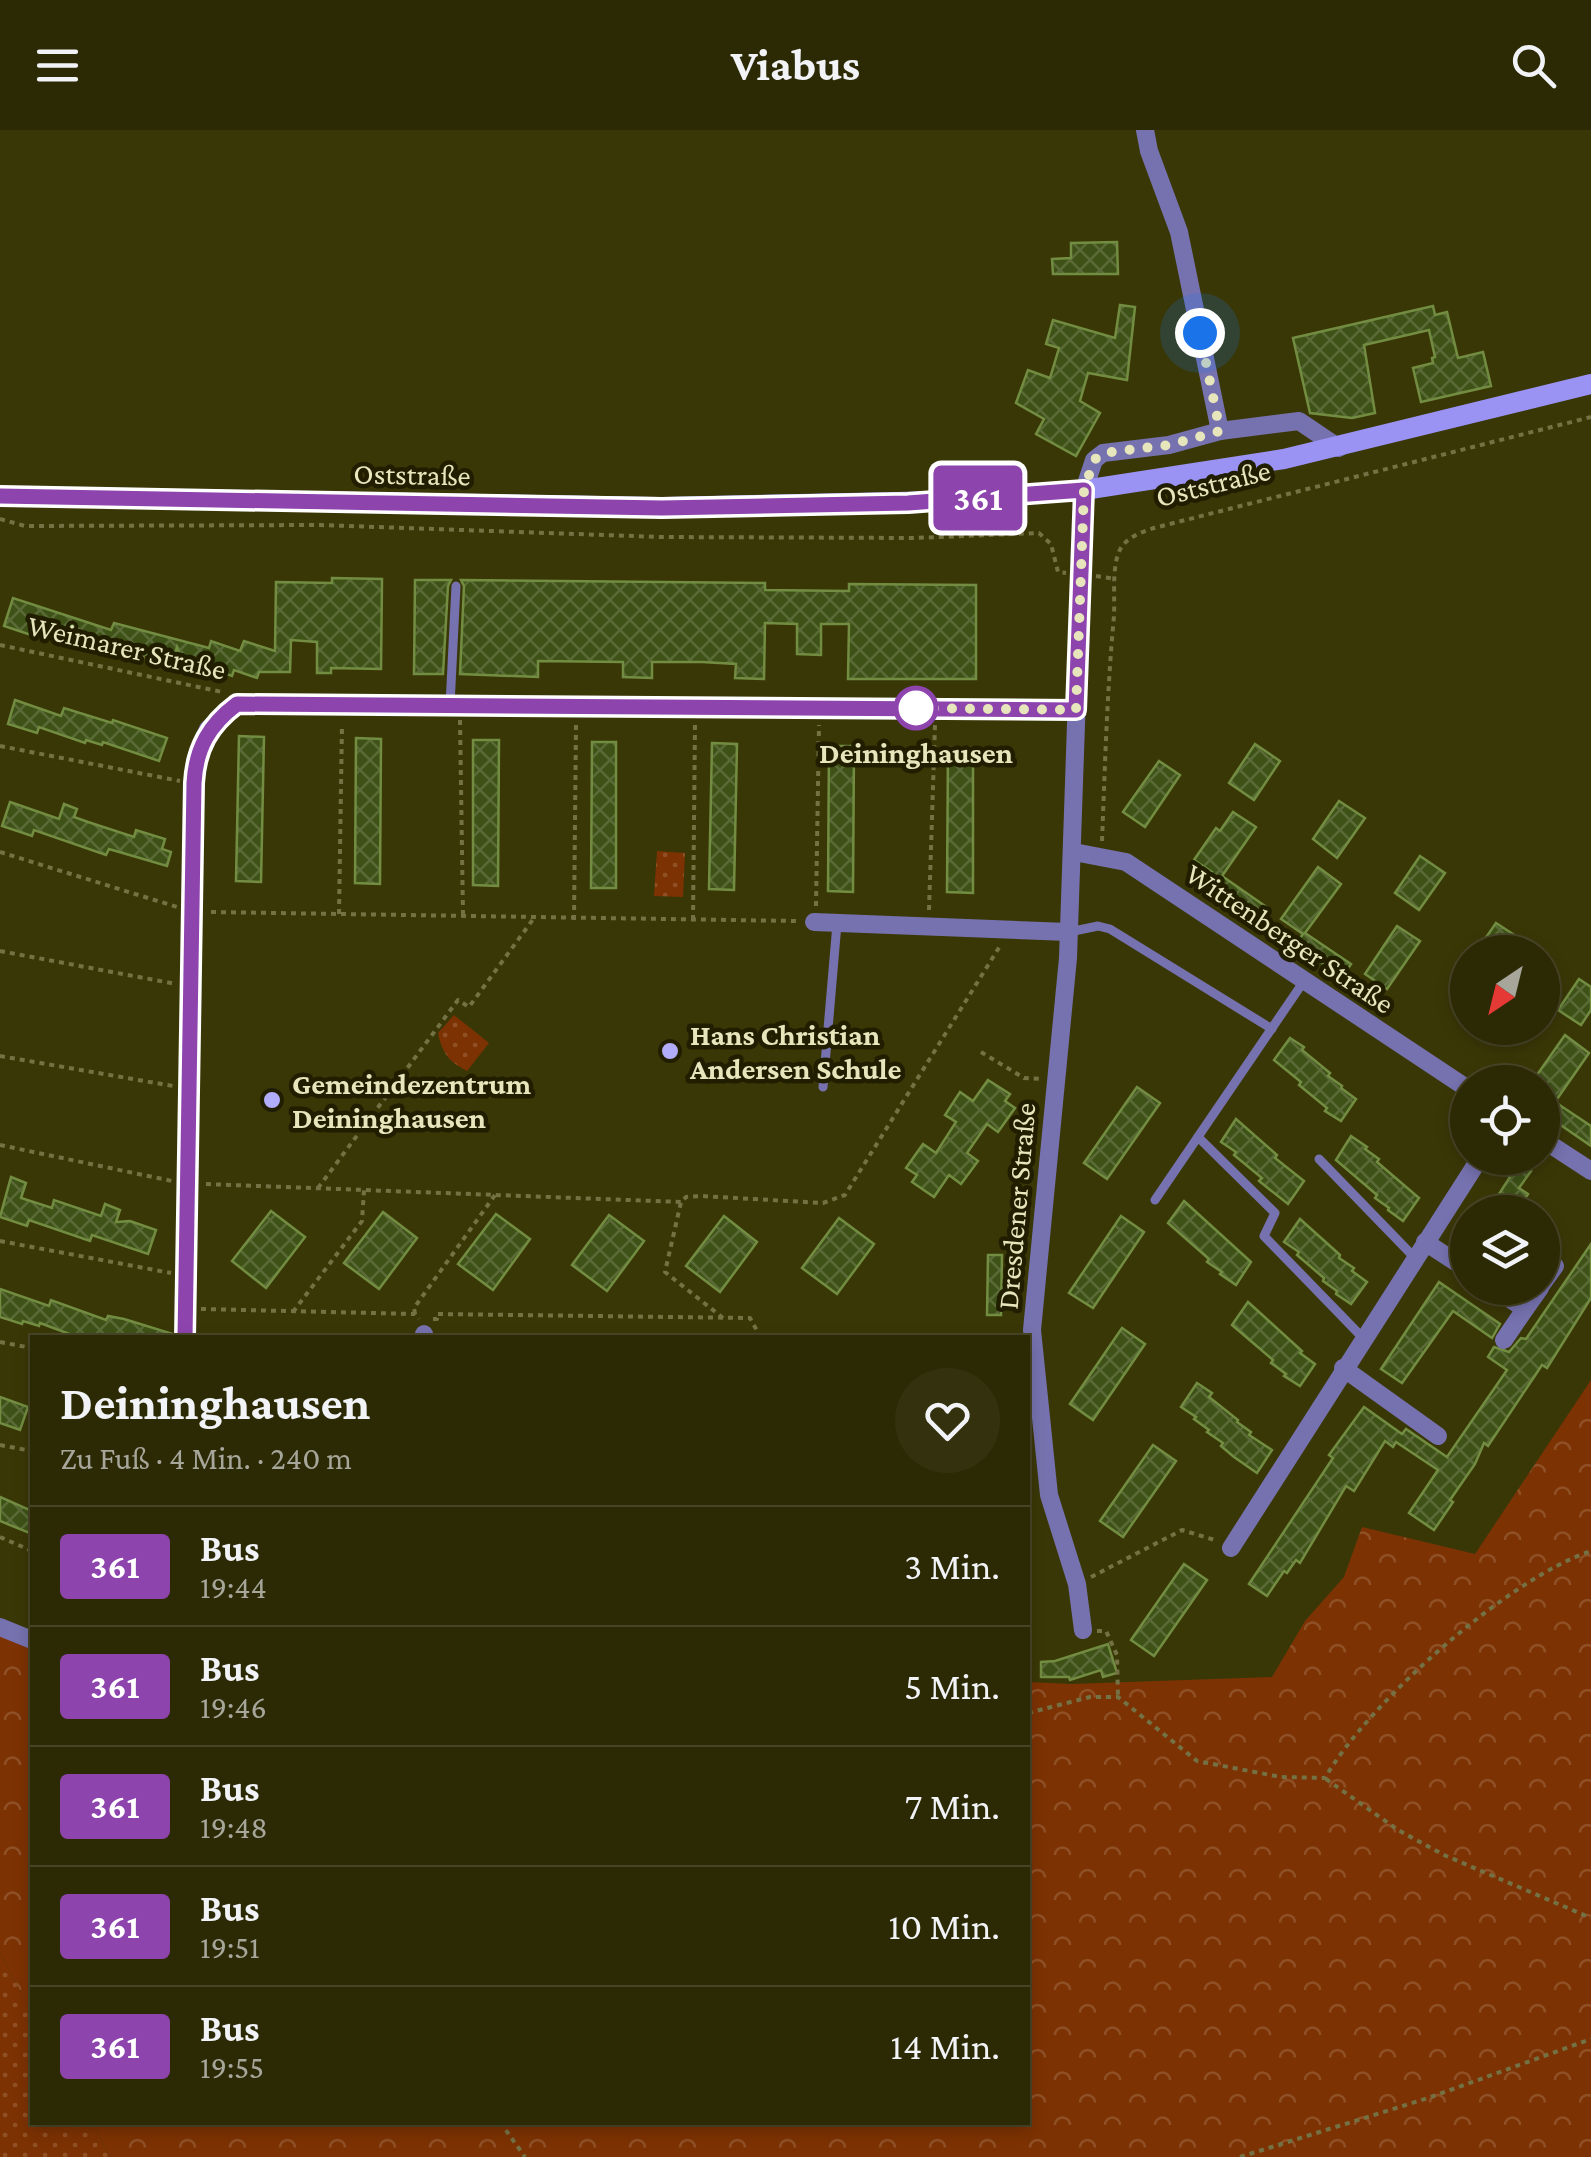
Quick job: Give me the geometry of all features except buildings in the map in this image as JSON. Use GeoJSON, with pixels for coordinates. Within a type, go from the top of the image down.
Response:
{"type":"FeatureCollection","features":[{"type":"Feature","properties":{"kind":"main road","name":"Oststraße"},"geometry":{"type":"LineString","coordinates":[[0,496],[662,508],[908,503],[1084,490],[1339,448],[1591,384]]}},
{"type":"Feature","properties":{"kind":"street"},"geometry":{"type":"LineString","coordinates":[[1145,130],[1179,232],[1220,431]]}},
{"type":"Feature","properties":{"kind":"street"},"geometry":{"type":"LineString","coordinates":[[1084,490],[1094,460],[1103,453],[1169,445],[1220,431],[1299,421],[1339,448]]}},
{"type":"Feature","properties":{"kind":"street","name":"Dresdener Straße"},"geometry":{"type":"LineString","coordinates":[[1082,1630],[1077,1584],[1049,1495],[1032,1330],[1074,852],[1084,490]]}},
{"type":"Feature","properties":{"kind":"street"},"geometry":{"type":"LineString","coordinates":[[237,704],[1076,710]]}},
{"type":"Feature","properties":{"kind":"street","name":"Weimarer Straße"},"geometry":{"type":"LineString","coordinates":[[185,1335],[195,761],[208,729],[237,704]]}},
{"type":"Feature","properties":{"kind":"street","name":"Wittenberger Straße"},"geometry":{"type":"LineString","coordinates":[[1074,852],[1126,862],[1450,1077]]}},
{"type":"Feature","properties":{"kind":"street"},"geometry":{"type":"LineString","coordinates":[[814,922],[1068,932]]}},
{"type":"Feature","properties":{"kind":"street"},"geometry":{"type":"LineString","coordinates":[[1560,1151],[1591,1171]]}},
{"type":"Feature","properties":{"kind":"street"},"geometry":{"type":"LineString","coordinates":[[1231,1548],[1469,1175]]}},
{"type":"Feature","properties":{"kind":"street"},"geometry":{"type":"LineString","coordinates":[[1420,1250],[1450,1262]]}},
{"type":"Feature","properties":{"kind":"street"},"geometry":{"type":"LineString","coordinates":[[1519,1305],[1525,1309]]}},
{"type":"Feature","properties":{"kind":"street"},"geometry":{"type":"LineString","coordinates":[[1504,1340],[1528,1305]]}},
{"type":"Feature","properties":{"kind":"street"},"geometry":{"type":"LineString","coordinates":[[1344,1368],[1438,1436]]}},
{"type":"Feature","properties":{"kind":"street"},"geometry":{"type":"LineString","coordinates":[[1030,1496],[1049,1495]]}},
{"type":"Feature","properties":{"kind":"street"},"geometry":{"type":"LineString","coordinates":[[0,1627],[30,1639]]}},
{"type":"Feature","properties":{"kind":"lane"},"geometry":{"type":"LineString","coordinates":[[455,705],[456,586]]}},
{"type":"Feature","properties":{"kind":"lane"},"geometry":{"type":"LineString","coordinates":[[823,1087],[837,924]]}},
{"type":"Feature","properties":{"kind":"lane"},"geometry":{"type":"LineString","coordinates":[[1068,932],[1098,926],[1110,929],[1272,1029]]}},
{"type":"Feature","properties":{"kind":"lane"},"geometry":{"type":"LineString","coordinates":[[1155,1200],[1304,981]]}},
{"type":"Feature","properties":{"kind":"lane"},"geometry":{"type":"LineString","coordinates":[[1198,1137],[1276,1214],[1264,1236],[1363,1338]]}},
{"type":"Feature","properties":{"kind":"lane"},"geometry":{"type":"LineString","coordinates":[[1318,1159],[1420,1250]]}},
{"type":"Feature","properties":{"kind":"path","name":"Oststraße"},"geometry":{"type":"LineString","coordinates":[[1101,856],[1104,730],[1119,551],[1137,533],[1591,418]]}},
{"type":"Feature","properties":{"kind":"path","name":"Oststraße"},"geometry":{"type":"LineString","coordinates":[[0,520],[26,526],[320,525],[661,537],[914,538],[1039,533],[1051,544],[1058,572],[1082,575]]}},
{"type":"Feature","properties":{"kind":"path"},"geometry":{"type":"LineString","coordinates":[[1082,575],[1116,579]]}},
{"type":"Feature","properties":{"kind":"path","name":"Weimarer Straße"},"geometry":{"type":"LineString","coordinates":[[2,646],[226,692],[237,704]]}},
{"type":"Feature","properties":{"kind":"path"},"geometry":{"type":"LineString","coordinates":[[339,914],[342,703]]}},
{"type":"Feature","properties":{"kind":"path"},"geometry":{"type":"LineString","coordinates":[[455,705],[463,916]]}},
{"type":"Feature","properties":{"kind":"path"},"geometry":{"type":"LineString","coordinates":[[574,920],[576,706]]}},
{"type":"Feature","properties":{"kind":"path"},"geometry":{"type":"LineString","coordinates":[[693,920],[696,708]]}},
{"type":"Feature","properties":{"kind":"path"},"geometry":{"type":"LineString","coordinates":[[928,925],[936,708]]}},
{"type":"Feature","properties":{"kind":"path"},"geometry":{"type":"LineString","coordinates":[[0,852],[191,912],[814,922],[820,709]]}},
{"type":"Feature","properties":{"kind":"path"},"geometry":{"type":"LineString","coordinates":[[0,746],[194,783]]}},
{"type":"Feature","properties":{"kind":"path"},"geometry":{"type":"LineString","coordinates":[[318,1188],[458,1000],[469,1008],[534,918]]}},
{"type":"Feature","properties":{"kind":"path"},"geometry":{"type":"LineString","coordinates":[[724,1318],[664,1272],[681,1202],[686,1197],[701,1196],[823,1203],[845,1194],[1010,929]]}},
{"type":"Feature","properties":{"kind":"path"},"geometry":{"type":"LineString","coordinates":[[0,951],[191,986]]}},
{"type":"Feature","properties":{"kind":"path"},"geometry":{"type":"LineString","coordinates":[[981,1052],[1024,1078],[1056,1080]]}},
{"type":"Feature","properties":{"kind":"path"},"geometry":{"type":"LineString","coordinates":[[0,1056],[187,1089]]}},
{"type":"Feature","properties":{"kind":"path"},"geometry":{"type":"LineString","coordinates":[[0,1145],[187,1184],[681,1202]]}},
{"type":"Feature","properties":{"kind":"path"},"geometry":{"type":"LineString","coordinates":[[293,1312],[362,1221],[364,1190]]}},
{"type":"Feature","properties":{"kind":"path"},"geometry":{"type":"LineString","coordinates":[[494,1195],[414,1308],[418,1319],[437,1319],[437,1314],[750,1318],[759,1335]]}},
{"type":"Feature","properties":{"kind":"path"},"geometry":{"type":"LineString","coordinates":[[0,1240],[186,1275]]}},
{"type":"Feature","properties":{"kind":"path"},"geometry":{"type":"LineString","coordinates":[[186,1309],[414,1314]]}},
{"type":"Feature","properties":{"kind":"path"},"geometry":{"type":"LineString","coordinates":[[0,1342],[30,1348]]}},
{"type":"Feature","properties":{"kind":"path"},"geometry":{"type":"LineString","coordinates":[[0,1445],[30,1451]]}},
{"type":"Feature","properties":{"kind":"path"},"geometry":{"type":"LineString","coordinates":[[1077,1584],[1182,1530],[1231,1548]]}},
{"type":"Feature","properties":{"kind":"path"},"geometry":{"type":"LineString","coordinates":[[0,1537],[30,1550]]}},
{"type":"Feature","properties":{"kind":"path"},"geometry":{"type":"LineString","coordinates":[[1325,1778],[1376,1712],[1469,1625],[1540,1576],[1591,1551]]}},
{"type":"Feature","properties":{"kind":"path"},"geometry":{"type":"LineString","coordinates":[[1082,1630],[1106,1631],[1110,1638],[1117,1655],[1118,1697]]}},
{"type":"Feature","properties":{"kind":"path"},"geometry":{"type":"LineString","coordinates":[[1030,1712],[1090,1697],[1118,1697],[1197,1761],[1280,1777],[1325,1778],[1398,1830],[1444,1856],[1591,1918]]}},
{"type":"Feature","properties":{"kind":"path"},"geometry":{"type":"LineString","coordinates":[[1240,2157],[1430,2097],[1591,2039]]}},
{"type":"Feature","properties":{"kind":"path"},"geometry":{"type":"LineString","coordinates":[[502,2125],[525,2157]]}},
{"type":"Feature","properties":{"kind":"green space"},"geometry":{"type":"Polygon","coordinates":[[[657,851],[685,853],[683,897],[654,896],[657,851]]]}},
{"type":"Feature","properties":{"kind":"green space"},"geometry":{"type":"Polygon","coordinates":[[[454,1015],[489,1043],[467,1071],[447,1056],[438,1033],[454,1015]]]}},
{"type":"Feature","properties":{"kind":"green space"},"geometry":{"type":"Polygon","coordinates":[[[1591,1380],[1591,2157],[110,2157],[93,2125],[1030,2125],[1030,1682],[1272,1677],[1305,1621],[1344,1577],[1362,1527],[1475,1554],[1591,1380]]]}},
{"type":"Feature","properties":{"kind":"green space"},"geometry":{"type":"Polygon","coordinates":[[[0,1631],[30,1643],[30,2009],[0,1953],[0,1631]]]}},
{"type":"Feature","properties":{"kind":"green space"},"geometry":{"type":"Polygon","coordinates":[[[0,1953],[30,2009],[30,2125],[93,2125],[110,2157],[0,2157],[0,1953]]]}},
{"type":"Feature","properties":{"kind":"bus line","name":"361"},"geometry":{"type":"LineString","coordinates":[[0,496],[662,508],[908,503],[1084,490],[1076,710],[237,704],[208,729],[195,761],[194,783],[185,1335]]}},
{"type":"Feature","properties":{"kind":"place","name":"Deininghausen"},"geometry":{"type":"Point","coordinates":[916,708]}},
{"type":"Feature","properties":{"kind":"place","name":"Hans Christian Andersen Schule"},"geometry":{"type":"Point","coordinates":[670,1051]}},
{"type":"Feature","properties":{"kind":"place","name":"Gemeindezentrum Deininghausen"},"geometry":{"type":"Point","coordinates":[272,1100]}},
{"type":"Feature","properties":{"kind":"route"},"geometry":{"type":"LineString","coordinates":[[916,708],[1076,710],[1084,490],[1094,460],[1103,453],[1169,445],[1220,431],[1200,333]]}}]}
